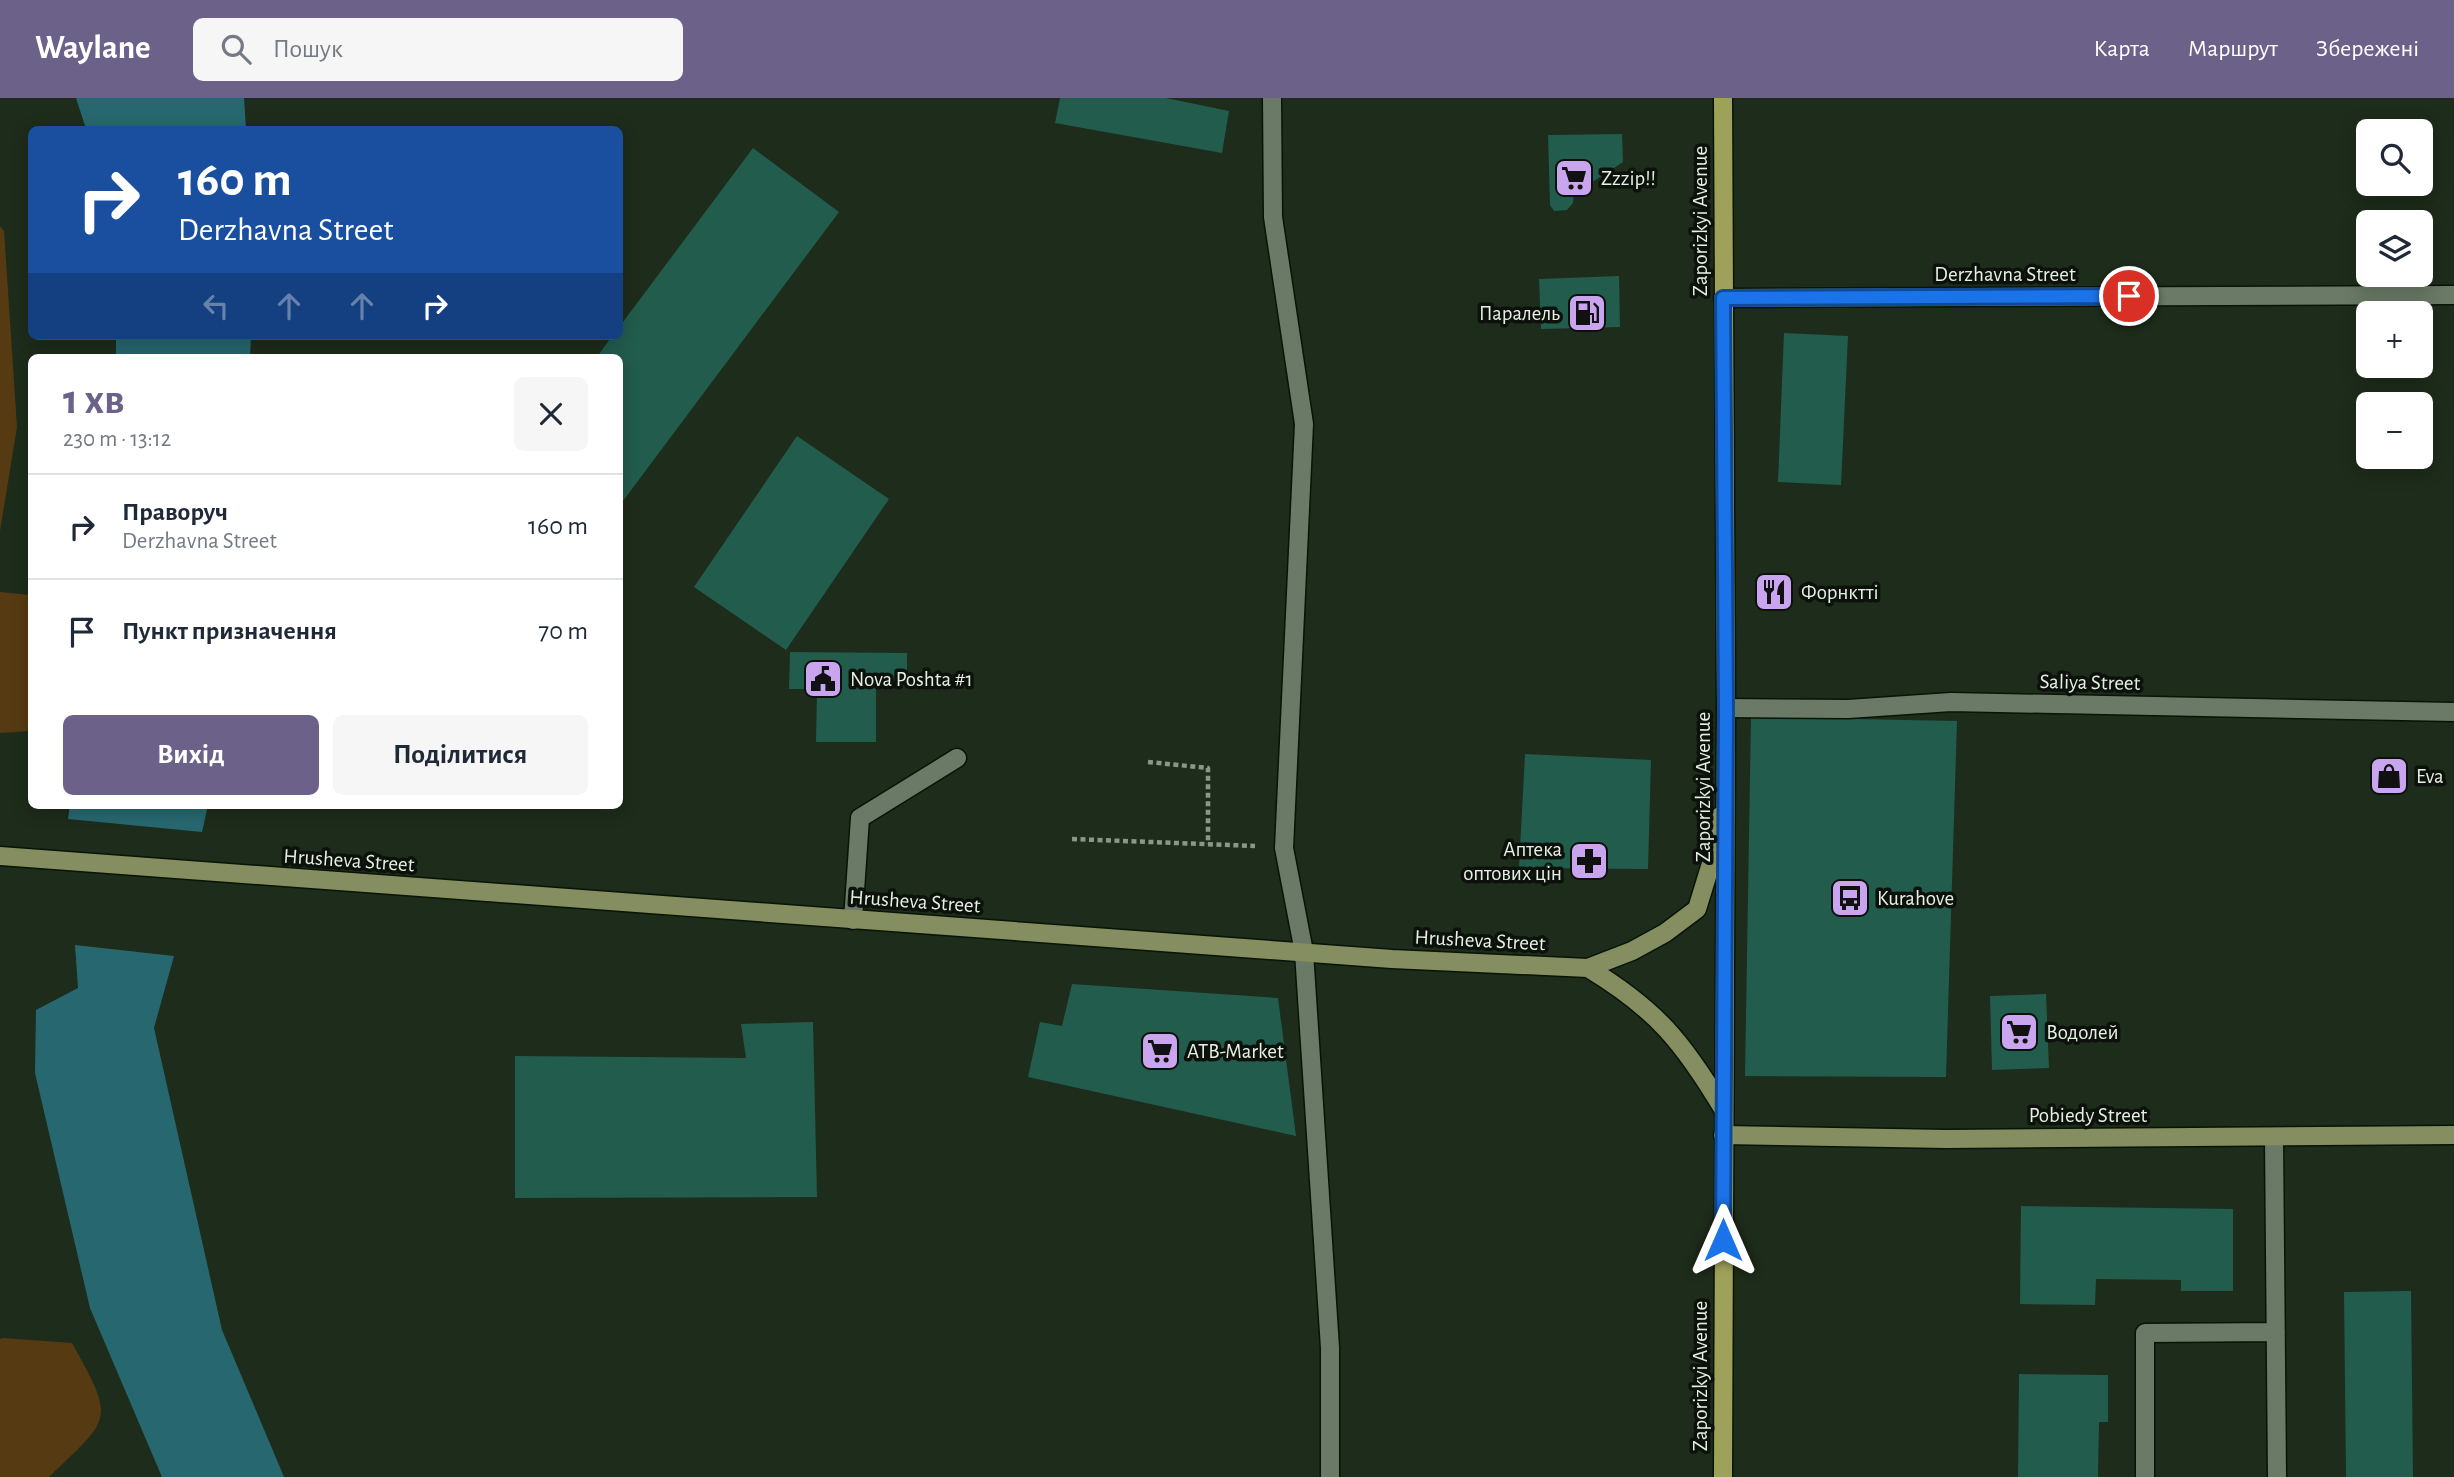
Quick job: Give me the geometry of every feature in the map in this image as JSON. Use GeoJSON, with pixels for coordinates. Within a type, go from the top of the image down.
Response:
{"type":"FeatureCollection","features":[{"type":"Feature","properties":{"kind":"main road","name":"Zaporizkyi Avenue"},"geometry":{"type":"LineString","coordinates":[[1723,98],[1726,708],[1723,1477]]}},
{"type":"Feature","properties":{"kind":"main road"},"geometry":{"type":"LineString","coordinates":[[1588,968],[1632,951],[1665,933],[1698,909],[1713,857],[1725,788]]}},
{"type":"Feature","properties":{"kind":"main road","name":"Hrusheva Street"},"geometry":{"type":"LineString","coordinates":[[0,856],[45,857],[238,875],[1304,952],[1588,968]]}},
{"type":"Feature","properties":{"kind":"main road"},"geometry":{"type":"LineString","coordinates":[[1588,968],[1630,994],[1667,1027],[1698,1067],[1723,1109]]}},
{"type":"Feature","properties":{"kind":"main road","name":"Pobiedy Street"},"geometry":{"type":"LineString","coordinates":[[1723,1135],[2274,1138],[2454,1135]]}},
{"type":"Feature","properties":{"kind":"street"},"geometry":{"type":"LineString","coordinates":[[1272,98],[1273,217],[1304,424],[1284,848],[1304,952],[1330,1348],[1330,1477]]}},
{"type":"Feature","properties":{"kind":"street","name":"Derzhavna Street"},"geometry":{"type":"LineString","coordinates":[[1723,298],[2454,295]]}},
{"type":"Feature","properties":{"kind":"street","name":"Saliya Street"},"geometry":{"type":"LineString","coordinates":[[1726,708],[1848,709],[1951,702],[2454,712]]}},
{"type":"Feature","properties":{"kind":"street"},"geometry":{"type":"LineString","coordinates":[[853,920],[860,818],[957,758]]}},
{"type":"Feature","properties":{"kind":"street"},"geometry":{"type":"LineString","coordinates":[[2274,1138],[2277,1477]]}},
{"type":"Feature","properties":{"kind":"street"},"geometry":{"type":"LineString","coordinates":[[2145,1477],[2146,1333],[2276,1332]]}},
{"type":"Feature","properties":{"kind":"path"},"geometry":{"type":"LineString","coordinates":[[1148,762],[1208,768],[1208,844]]}},
{"type":"Feature","properties":{"kind":"path"},"geometry":{"type":"LineString","coordinates":[[1072,839],[1284,848]]}},
{"type":"Feature","properties":{"kind":"shaded area"},"geometry":{"type":"Polygon","coordinates":[[[0,226],[4,231],[17,427],[0,531],[0,226]]]}},
{"type":"Feature","properties":{"kind":"shaded area"},"geometry":{"type":"Polygon","coordinates":[[[0,592],[28,595],[28,731],[0,733],[0,592]]]}},
{"type":"Feature","properties":{"kind":"shaded area"},"geometry":{"type":"Polygon","coordinates":[[[0,1339],[72,1343],[96,1389],[100,1417],[95,1429],[49,1477],[0,1477],[0,1339]]]}},
{"type":"Feature","properties":{"kind":"water"},"geometry":{"type":"Polygon","coordinates":[[[76,98],[244,98],[246,126],[85,126],[76,98]]]}},
{"type":"Feature","properties":{"kind":"water"},"geometry":{"type":"Polygon","coordinates":[[[116,340],[251,340],[250,354],[116,354],[116,340]]]}},
{"type":"Feature","properties":{"kind":"water"},"geometry":{"type":"Polygon","coordinates":[[[69,809],[207,809],[202,832],[68,819],[69,809]]]}},
{"type":"Feature","properties":{"kind":"water"},"geometry":{"type":"Polygon","coordinates":[[[75,945],[174,956],[154,1028],[222,1330],[284,1477],[162,1477],[90,1308],[35,1073],[36,1010],[78,988],[75,945]]]}},
{"type":"Feature","properties":{"kind":"building"},"geometry":{"type":"Polygon","coordinates":[[[1060,98],[1166,98],[1229,111],[1222,153],[1055,123],[1060,98]]]}},
{"type":"Feature","properties":{"kind":"building","name":"Zzzip!!"},"geometry":{"type":"Polygon","coordinates":[[[1622,134],[1623,162],[1574,194],[1573,203],[1567,210],[1554,211],[1550,205],[1548,135],[1622,134]]]}},
{"type":"Feature","properties":{"kind":"building"},"geometry":{"type":"Polygon","coordinates":[[[753,148],[839,212],[623,501],[623,354],[599,354],[609,340],[623,340],[623,322],[753,148]]]}},
{"type":"Feature","properties":{"kind":"building"},"geometry":{"type":"Polygon","coordinates":[[[1619,276],[1620,327],[1541,329],[1539,279],[1619,276]]]}},
{"type":"Feature","properties":{"kind":"building"},"geometry":{"type":"Polygon","coordinates":[[[1784,333],[1848,336],[1841,485],[1778,482],[1784,333]]]}},
{"type":"Feature","properties":{"kind":"building"},"geometry":{"type":"Polygon","coordinates":[[[797,436],[889,499],[786,650],[694,587],[797,436]]]}},
{"type":"Feature","properties":{"kind":"building"},"geometry":{"type":"Polygon","coordinates":[[[790,652],[907,653],[907,679],[876,681],[876,742],[816,742],[817,689],[789,689],[790,652]]]}},
{"type":"Feature","properties":{"kind":"building","name":"Kurahove"},"geometry":{"type":"Polygon","coordinates":[[[1751,717],[1957,721],[1946,1077],[1745,1076],[1751,717]]]}},
{"type":"Feature","properties":{"kind":"building"},"geometry":{"type":"Polygon","coordinates":[[[1525,754],[1651,760],[1648,869],[1519,868],[1525,754]]]}},
{"type":"Feature","properties":{"kind":"building","name":"ATB-Market"},"geometry":{"type":"Polygon","coordinates":[[[1072,984],[1278,998],[1296,1136],[1028,1077],[1040,1022],[1062,1026],[1072,984]]]}},
{"type":"Feature","properties":{"kind":"building","name":"Водолей"},"geometry":{"type":"Polygon","coordinates":[[[2046,994],[2049,1068],[1992,1070],[1990,996],[2046,994]]]}},
{"type":"Feature","properties":{"kind":"building"},"geometry":{"type":"Polygon","coordinates":[[[813,1022],[817,1197],[515,1198],[515,1056],[746,1058],[741,1024],[813,1022]]]}},
{"type":"Feature","properties":{"kind":"building"},"geometry":{"type":"Polygon","coordinates":[[[2021,1206],[2233,1209],[2233,1291],[2181,1291],[2181,1280],[2096,1279],[2095,1305],[2020,1304],[2021,1206]]]}},
{"type":"Feature","properties":{"kind":"building"},"geometry":{"type":"Polygon","coordinates":[[[2411,1291],[2413,1477],[2346,1477],[2344,1292],[2411,1291]]]}},
{"type":"Feature","properties":{"kind":"building"},"geometry":{"type":"Polygon","coordinates":[[[2019,1374],[2108,1375],[2108,1422],[2099,1422],[2098,1477],[2018,1477],[2019,1374]]]}},
{"type":"Feature","properties":{"kind":"place","name":"Zzzip!!"},"geometry":{"type":"Point","coordinates":[1574,178]}},
{"type":"Feature","properties":{"kind":"place","name":"Паралель"},"geometry":{"type":"Point","coordinates":[1587,313]}},
{"type":"Feature","properties":{"kind":"place","name":"Форнктті"},"geometry":{"type":"Point","coordinates":[1774,592]}},
{"type":"Feature","properties":{"kind":"place","name":"Nova Poshta #1"},"geometry":{"type":"Point","coordinates":[823,679]}},
{"type":"Feature","properties":{"kind":"place","name":"Eva"},"geometry":{"type":"Point","coordinates":[2389,776]}},
{"type":"Feature","properties":{"kind":"place","name":"Аптека оптових цін"},"geometry":{"type":"Point","coordinates":[1589,861]}},
{"type":"Feature","properties":{"kind":"place","name":"Kurahove"},"geometry":{"type":"Point","coordinates":[1850,898]}},
{"type":"Feature","properties":{"kind":"place","name":"Водолей"},"geometry":{"type":"Point","coordinates":[2019,1032]}},
{"type":"Feature","properties":{"kind":"place","name":"ATB-Market"},"geometry":{"type":"Point","coordinates":[1160,1051]}},
{"type":"Feature","properties":{"kind":"route"},"geometry":{"type":"LineString","coordinates":[[1723,1240],[1726,708],[1723,298],[2129,296]]}}]}
